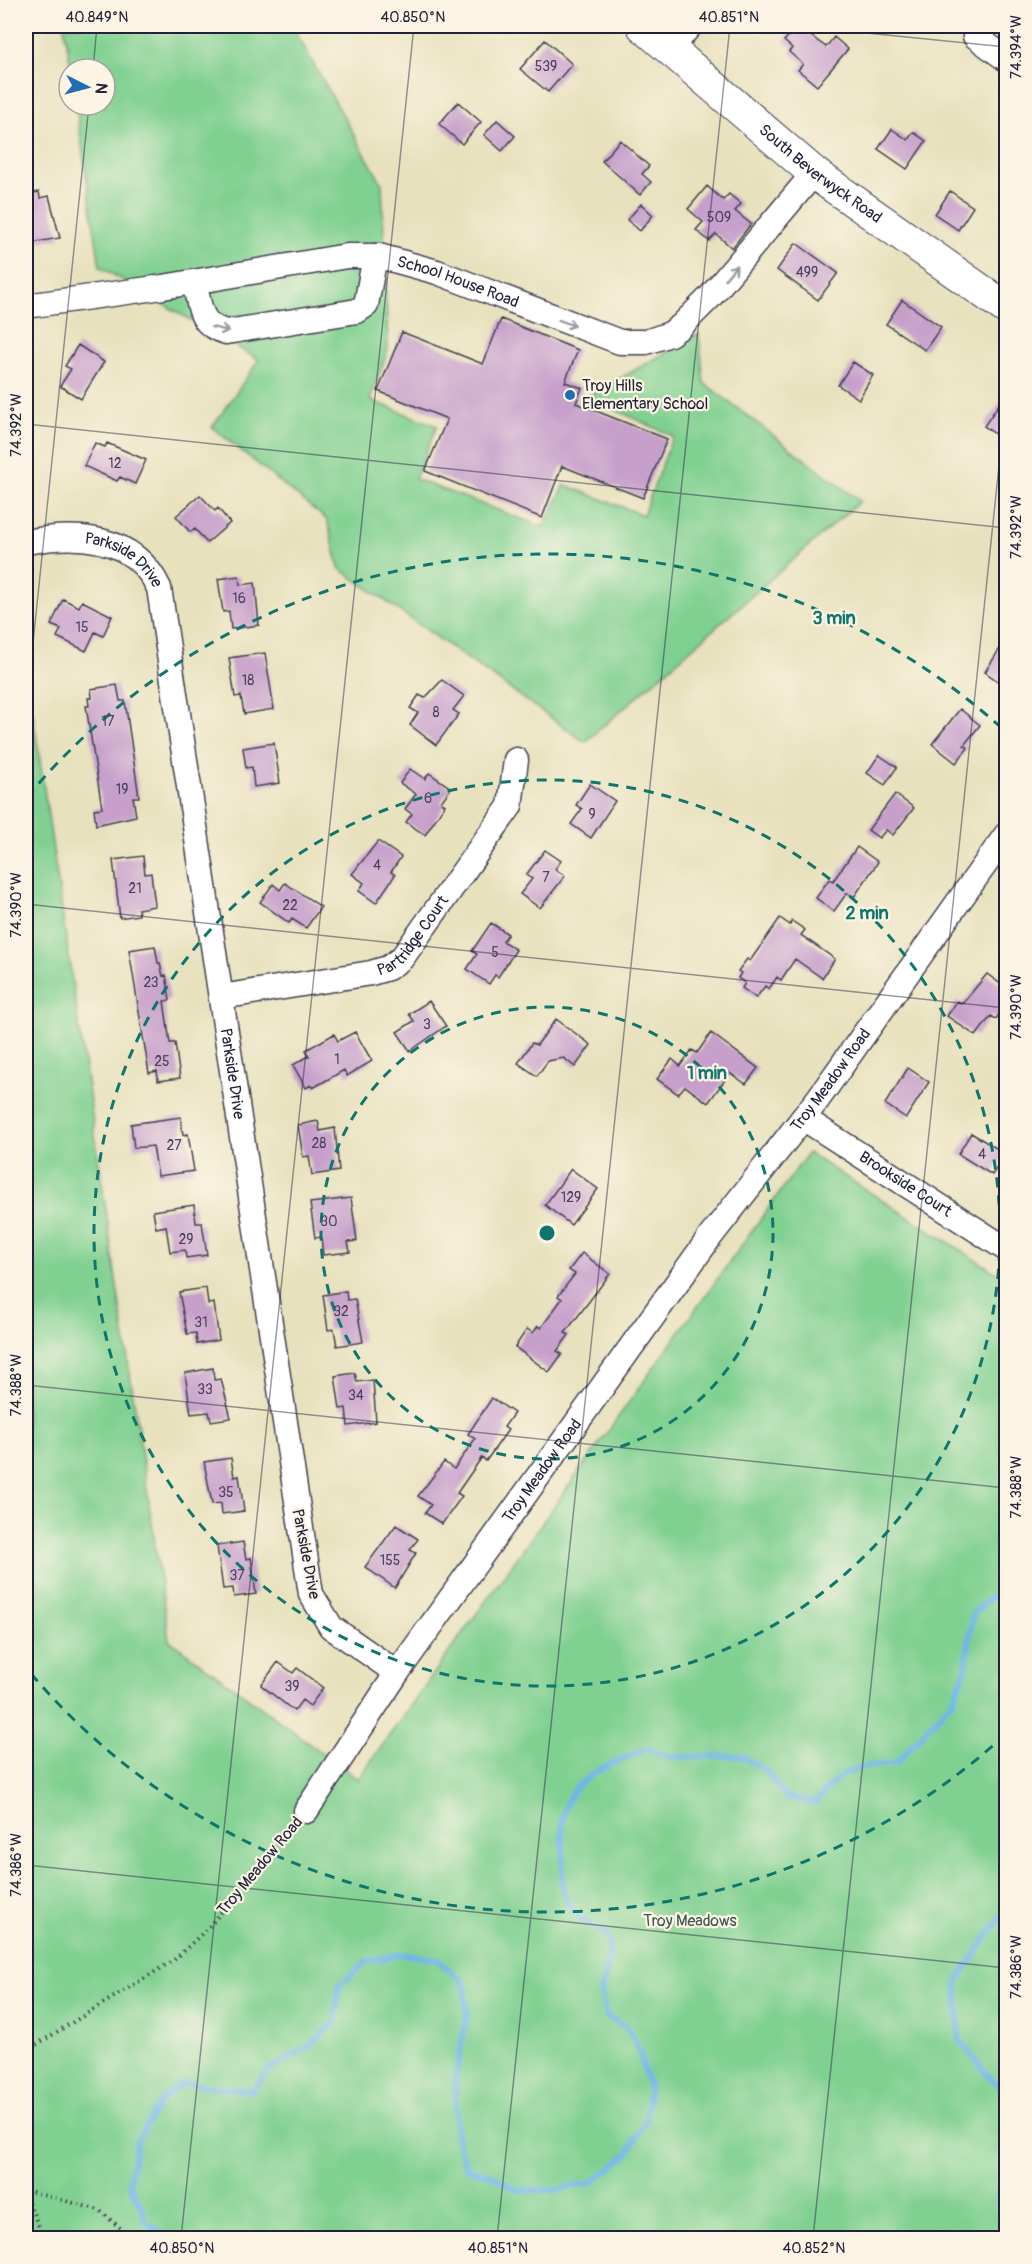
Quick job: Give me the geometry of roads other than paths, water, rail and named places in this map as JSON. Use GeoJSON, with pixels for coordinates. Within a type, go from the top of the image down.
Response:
{"type":"FeatureCollection","features":[{"type":"Feature","properties":{"kind":"main road","name":"South Beverwyck Road"},"geometry":{"type":"LineString","coordinates":[[643,26],[814,173],[1006,309]]}},
{"type":"Feature","properties":{"kind":"street"},"geometry":{"type":"LineString","coordinates":[[669,49],[690,26]]}},
{"type":"Feature","properties":{"kind":"street"},"geometry":{"type":"LineString","coordinates":[[975,36],[1006,59]]}},
{"type":"Feature","properties":{"kind":"street","name":"School House Road"},"geometry":{"type":"LineString","coordinates":[[26,306],[194,282],[347,256],[375,256],[436,273],[620,342],[639,343],[658,339],[681,326],[710,297],[814,173]]}},
{"type":"Feature","properties":{"kind":"street"},"geometry":{"type":"LineString","coordinates":[[194,282],[204,320],[210,327],[226,332],[357,311],[366,305],[375,256]]}},
{"type":"Feature","properties":{"kind":"street","name":"Parkside Drive"},"geometry":{"type":"LineString","coordinates":[[26,542],[69,537],[102,540],[137,556],[153,576],[159,588],[311,1594],[331,1627],[397,1673]]}},
{"type":"Feature","properties":{"kind":"street","name":"Partridge Court"},"geometry":{"type":"LineString","coordinates":[[221,997],[371,973],[387,968],[402,958],[510,806],[516,760]]}},
{"type":"Feature","properties":{"kind":"street","name":"Troy Meadow Road"},"geometry":{"type":"LineString","coordinates":[[306,1811],[397,1673],[703,1247],[803,1119],[1006,835]]}},
{"type":"Feature","properties":{"kind":"street","name":"Brookside Court"},"geometry":{"type":"LineString","coordinates":[[803,1119],[1006,1250]]}},
{"type":"Feature","properties":{"kind":"waterway"},"geometry":{"type":"LineString","coordinates":[[169,2238],[145,2221],[142,2208],[129,2183],[137,2141],[160,2102],[182,2083],[252,2091],[268,2070],[307,2048],[335,2023],[339,1986],[366,1962],[401,1954],[437,1959],[464,1983],[467,2015],[455,2079],[457,2142],[467,2169],[492,2175],[516,2190],[554,2190],[591,2183],[627,2155],[647,2118],[649,2089],[639,2051],[627,2027],[607,2017],[601,1993],[610,1953],[607,1935],[578,1916],[571,1908],[564,1893],[562,1823],[570,1796],[582,1782],[599,1770],[647,1749],[670,1757],[742,1756],[766,1771],[786,1797],[815,1803],[834,1782],[850,1771],[896,1763],[953,1700],[965,1671],[973,1613],[1006,1585]]}},
{"type":"Feature","properties":{"kind":"waterway"},"geometry":{"type":"LineString","coordinates":[[1006,1909],[957,1981],[959,2039],[985,2072],[1006,2093]]}},
{"type":"Feature","properties":{"kind":"waterway"},"geometry":{"type":"LineString","coordinates":[[1004,2238],[998,2193],[1006,2172]]}},
{"type":"Feature","properties":{"kind":"place","name":"Troy Hills Elementary School"},"geometry":{"type":"Point","coordinates":[570,395]}},
{"type":"Feature","properties":{"kind":"park label","name":"Troy Meadows"},"geometry":{"type":"Point","coordinates":[690,1921]}}]}
